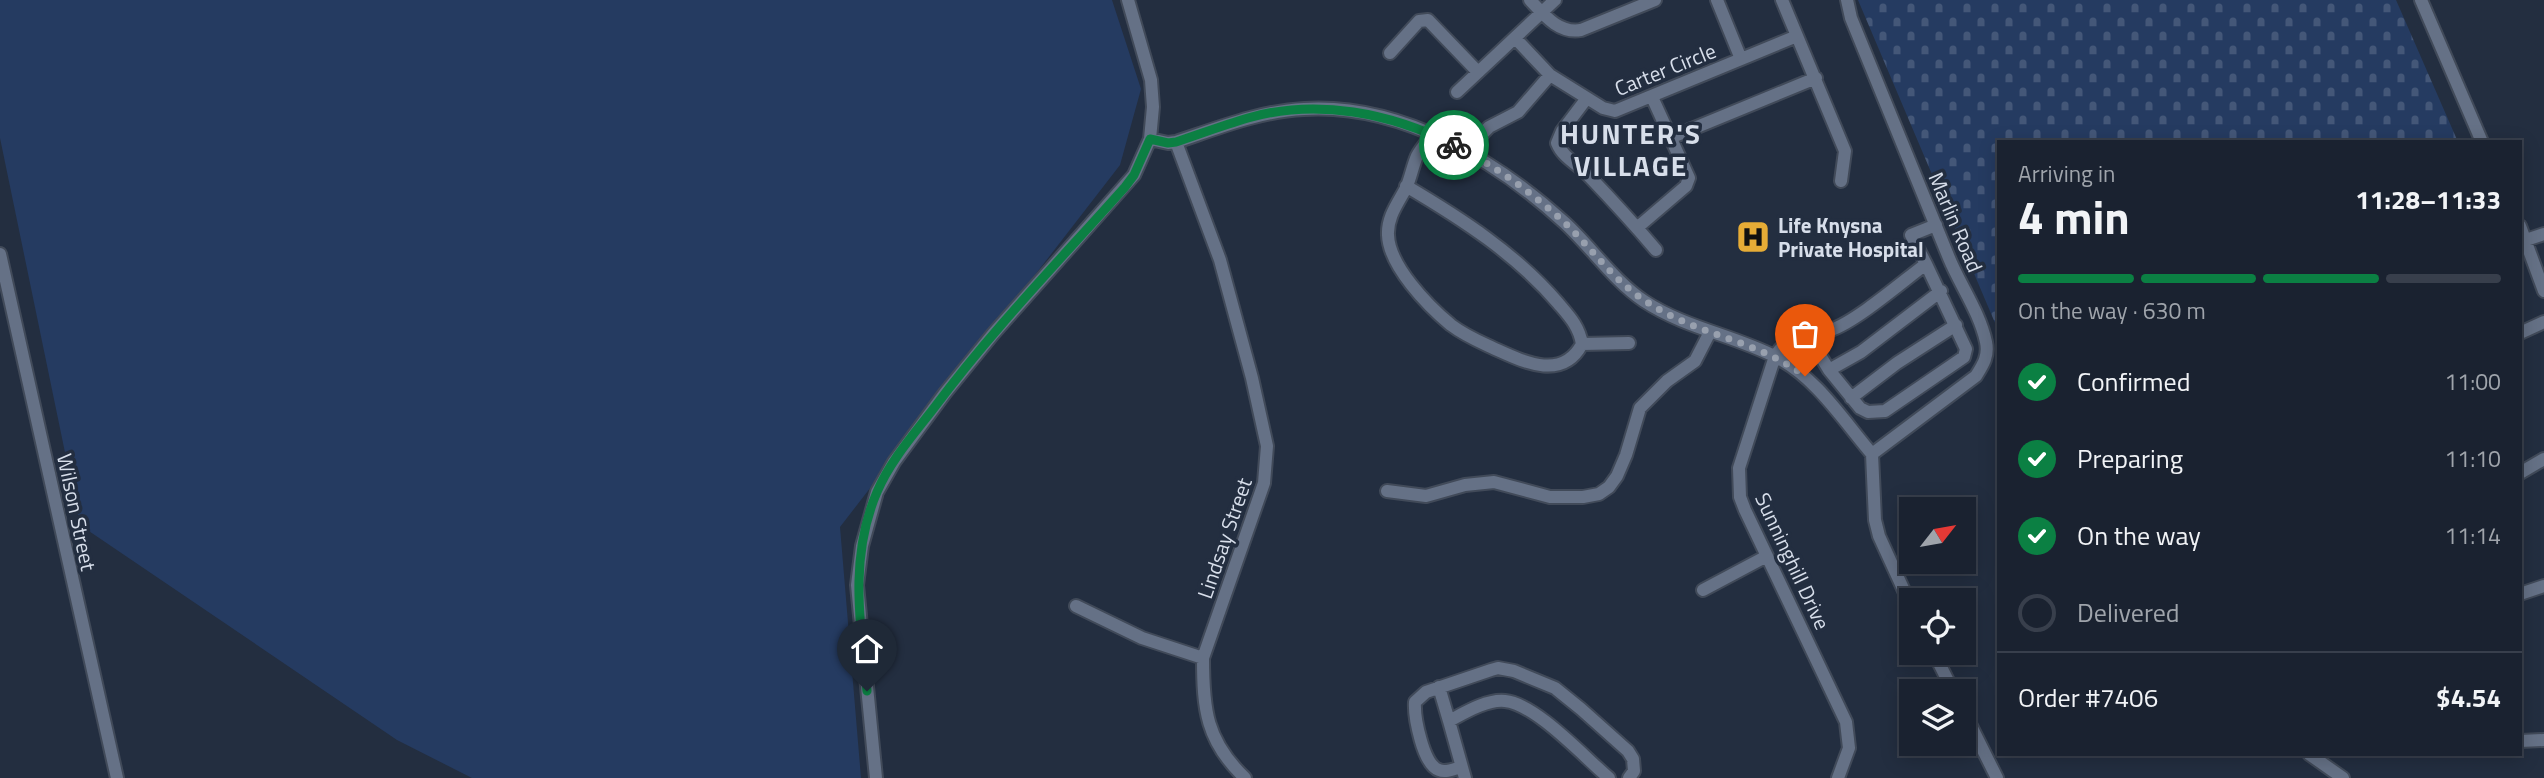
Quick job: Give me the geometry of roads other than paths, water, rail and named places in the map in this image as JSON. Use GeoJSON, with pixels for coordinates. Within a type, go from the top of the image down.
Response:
{"type":"FeatureCollection","features":[{"type":"Feature","properties":{"kind":"street"},"geometry":{"type":"LineString","coordinates":[[876,778],[857,585],[862,546],[877,492],[904,448],[985,344],[1130,181],[1141,162],[1150,139],[1153,107],[1151,80],[1128,0]]}},
{"type":"Feature","properties":{"kind":"street"},"geometry":{"type":"LineString","coordinates":[[1530,0],[1565,30],[1575,31],[1655,0]]}},
{"type":"Feature","properties":{"kind":"street"},"geometry":{"type":"LineString","coordinates":[[1457,92],[1555,0]]}},
{"type":"Feature","properties":{"kind":"street","name":"Carter Circle"},"geometry":{"type":"LineString","coordinates":[[1717,0],[1741,59]]}},
{"type":"Feature","properties":{"kind":"street"},"geometry":{"type":"LineString","coordinates":[[1782,0],[1845,151],[1841,181]]}},
{"type":"Feature","properties":{"kind":"street","name":"Marlin Road"},"geometry":{"type":"LineString","coordinates":[[1847,0],[1851,18],[1936,225],[1980,323],[1987,354],[1985,363],[1976,376],[1872,454]]}},
{"type":"Feature","properties":{"kind":"street"},"geometry":{"type":"LineString","coordinates":[[2421,0],[2481,140]]}},
{"type":"Feature","properties":{"kind":"street"},"geometry":{"type":"LineString","coordinates":[[1390,53],[1419,21],[1428,20],[1477,71]]}},
{"type":"Feature","properties":{"kind":"street","name":"Carter Circle"},"geometry":{"type":"LineString","coordinates":[[1515,38],[1550,75],[1603,108],[1615,111],[1797,36]]}},
{"type":"Feature","properties":{"kind":"street"},"geometry":{"type":"LineString","coordinates":[[1466,151],[1489,127],[1518,112],[1550,75]]}},
{"type":"Feature","properties":{"kind":"street"},"geometry":{"type":"LineString","coordinates":[[1670,138],[1816,78]]}},
{"type":"Feature","properties":{"kind":"street"},"geometry":{"type":"LineString","coordinates":[[1638,228],[1688,182],[1689,178],[1652,97]]}},
{"type":"Feature","properties":{"kind":"street"},"geometry":{"type":"LineString","coordinates":[[1587,98],[1562,131],[1558,140],[1559,148],[1585,172],[1656,250]]}},
{"type":"Feature","properties":{"kind":"street"},"geometry":{"type":"LineString","coordinates":[[1150,139],[1176,142],[1249,118],[1305,108],[1365,114],[1433,134],[1466,151],[1546,207],[1630,291],[1664,313],[1775,356],[1805,376],[1872,454],[1878,536],[1903,588]]}},
{"type":"Feature","properties":{"kind":"street"},"geometry":{"type":"LineString","coordinates":[[1406,187],[1504,250],[1535,276],[1577,325],[1582,344],[1577,354],[1563,363],[1535,365],[1468,337],[1438,313],[1396,262],[1388,243],[1389,221],[1418,155],[1433,134]]}},
{"type":"Feature","properties":{"kind":"street","name":"Lindsay Street"},"geometry":{"type":"LineString","coordinates":[[1176,142],[1220,260],[1252,378],[1267,446],[1264,483],[1203,658],[1207,721],[1221,751],[1245,778]]}},
{"type":"Feature","properties":{"kind":"street"},"geometry":{"type":"LineString","coordinates":[[1812,335],[1815,347],[1829,370],[1860,408],[1868,412],[1885,411],[1966,354],[1941,291],[1911,235],[1936,225]]}},
{"type":"Feature","properties":{"kind":"street"},"geometry":{"type":"LineString","coordinates":[[2522,231],[2544,291]]}},
{"type":"Feature","properties":{"kind":"street"},"geometry":{"type":"LineString","coordinates":[[2526,240],[2544,234]]}},
{"type":"Feature","properties":{"kind":"street","name":"Wilson Street"},"geometry":{"type":"LineString","coordinates":[[0,254],[117,778]]}},
{"type":"Feature","properties":{"kind":"street"},"geometry":{"type":"LineString","coordinates":[[1775,356],[1792,338],[1840,326],[1926,264]]}},
{"type":"Feature","properties":{"kind":"street"},"geometry":{"type":"LineString","coordinates":[[1829,370],[1861,352],[1941,291]]}},
{"type":"Feature","properties":{"kind":"street"},"geometry":{"type":"LineString","coordinates":[[2522,332],[2544,323]]}},
{"type":"Feature","properties":{"kind":"street"},"geometry":{"type":"LineString","coordinates":[[1852,398],[1897,363],[1956,325]]}},
{"type":"Feature","properties":{"kind":"street"},"geometry":{"type":"LineString","coordinates":[[1387,491],[1426,496],[1480,482],[1494,482],[1550,497],[1599,494],[1609,487],[1617,476],[1640,408],[1667,381],[1695,361],[1710,332]]}},
{"type":"Feature","properties":{"kind":"street"},"geometry":{"type":"LineString","coordinates":[[1582,344],[1629,343]]}},
{"type":"Feature","properties":{"kind":"street","name":"Sunninghill Drive"},"geometry":{"type":"LineString","coordinates":[[1775,356],[1739,468],[1739,483],[1745,510],[1846,722],[1849,748],[1838,778]]}},
{"type":"Feature","properties":{"kind":"street"},"geometry":{"type":"LineString","coordinates":[[2522,472],[2544,459]]}},
{"type":"Feature","properties":{"kind":"street"},"geometry":{"type":"LineString","coordinates":[[1703,590],[1767,556]]}},
{"type":"Feature","properties":{"kind":"street"},"geometry":{"type":"LineString","coordinates":[[2522,593],[2544,586]]}},
{"type":"Feature","properties":{"kind":"street"},"geometry":{"type":"LineString","coordinates":[[1076,606],[1142,638],[1203,658]]}},
{"type":"Feature","properties":{"kind":"street"},"geometry":{"type":"LineString","coordinates":[[1439,687],[1463,773],[1437,770],[1429,763],[1423,748],[1415,702],[1420,695],[1439,687],[1498,668],[1547,683],[1581,709],[1628,751],[1634,765],[1634,771],[1629,778]]}},
{"type":"Feature","properties":{"kind":"street"},"geometry":{"type":"LineString","coordinates":[[1449,721],[1495,701],[1510,702],[1528,710],[1566,739],[1609,778]]}},
{"type":"Feature","properties":{"kind":"street"},"geometry":{"type":"LineString","coordinates":[[1976,736],[1997,778]]}},
{"type":"Feature","properties":{"kind":"street"},"geometry":{"type":"LineString","coordinates":[[2522,741],[2544,740]]}},
{"type":"Feature","properties":{"kind":"street"},"geometry":{"type":"LineString","coordinates":[[2312,756],[2343,778]]}},
{"type":"Feature","properties":{"kind":"place","name":"Life Knysna Private Hospital"},"geometry":{"type":"Point","coordinates":[1753,237]}},
{"type":"Feature","properties":{"kind":"district","name":"HUNTER'S VILLAGE"},"geometry":{"type":"Point","coordinates":[1631,149]}}]}
